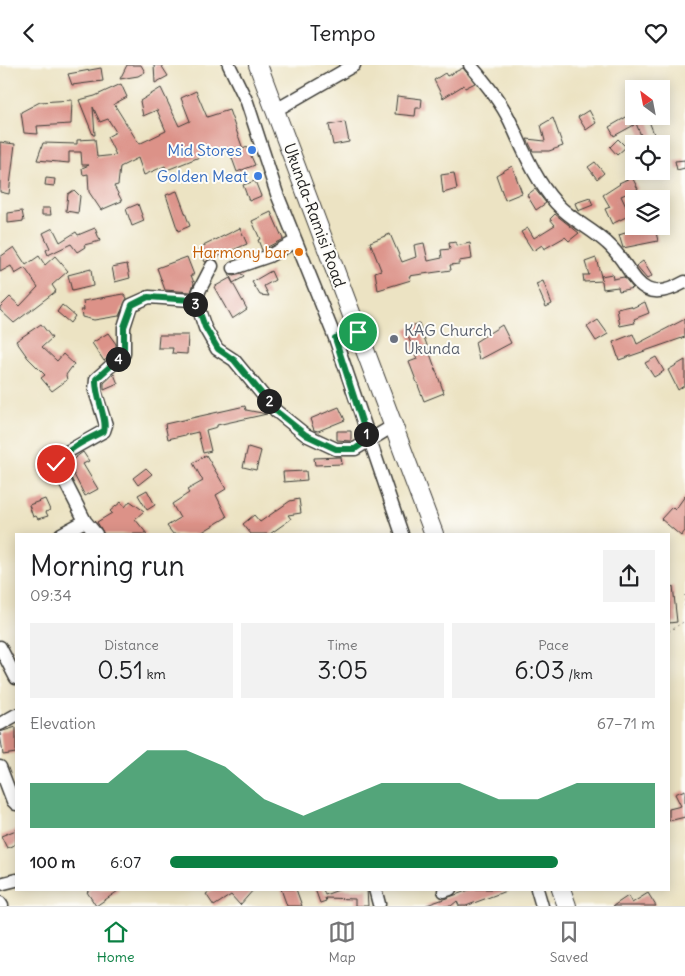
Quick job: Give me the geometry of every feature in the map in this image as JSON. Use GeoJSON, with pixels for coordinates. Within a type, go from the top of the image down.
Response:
{"type":"FeatureCollection","features":[{"type":"Feature","properties":{"kind":"highway","name":"Ukunda-Ramisi Road"},"geometry":{"type":"LineString","coordinates":[[258,65],[434,533]]}},
{"type":"Feature","properties":{"kind":"highway"},"geometry":{"type":"LineString","coordinates":[[562,891],[567,906]]}},
{"type":"Feature","properties":{"kind":"street"},"geometry":{"type":"LineString","coordinates":[[229,65],[247,102],[278,194],[335,338],[368,440],[402,533]]}},
{"type":"Feature","properties":{"kind":"street"},"geometry":{"type":"LineString","coordinates":[[276,110],[354,65]]}},
{"type":"Feature","properties":{"kind":"street"},"geometry":{"type":"LineString","coordinates":[[470,65],[486,83],[510,120],[528,163],[556,202],[574,220],[609,244],[639,284],[646,290],[669,291],[685,282]]}},
{"type":"Feature","properties":{"kind":"street"},"geometry":{"type":"LineString","coordinates":[[234,268],[269,256],[296,241]]}},
{"type":"Feature","properties":{"kind":"street"},"geometry":{"type":"LineString","coordinates":[[196,305],[199,291],[212,266]]}},
{"type":"Feature","properties":{"kind":"street"},"geometry":{"type":"LineString","coordinates":[[95,533],[85,521],[56,464],[72,448],[104,431],[106,425],[95,391],[96,379],[124,354],[124,327],[130,308],[138,301],[148,297],[191,300],[196,305],[218,349],[234,360],[276,411],[306,435],[336,449],[355,449],[394,426]]}},
{"type":"Feature","properties":{"kind":"street"},"geometry":{"type":"LineString","coordinates":[[335,338],[358,332]]}},
{"type":"Feature","properties":{"kind":"street"},"geometry":{"type":"LineString","coordinates":[[63,533],[85,521]]}},
{"type":"Feature","properties":{"kind":"street"},"geometry":{"type":"LineString","coordinates":[[0,647],[15,676]]}},
{"type":"Feature","properties":{"kind":"street"},"geometry":{"type":"LineString","coordinates":[[0,724],[15,716]]}},
{"type":"Feature","properties":{"kind":"street"},"geometry":{"type":"LineString","coordinates":[[0,767],[15,802]]}},
{"type":"Feature","properties":{"kind":"street"},"geometry":{"type":"LineString","coordinates":[[0,884],[15,881]]}},
{"type":"Feature","properties":{"kind":"street"},"geometry":{"type":"LineString","coordinates":[[375,891],[378,904]]}},
{"type":"Feature","properties":{"kind":"street"},"geometry":{"type":"LineString","coordinates":[[538,891],[542,906]]}},
{"type":"Feature","properties":{"kind":"path"},"geometry":{"type":"LineString","coordinates":[[685,595],[685,608]]}},
{"type":"Feature","properties":{"kind":"path"},"geometry":{"type":"LineString","coordinates":[[670,630],[685,621]]}},
{"type":"Feature","properties":{"kind":"building"},"geometry":{"type":"Polygon","coordinates":[[[127,65],[141,65],[145,72],[138,76],[120,79],[127,65]]]}},
{"type":"Feature","properties":{"kind":"building"},"geometry":{"type":"Polygon","coordinates":[[[154,65],[161,65],[168,76],[155,83],[154,65]]]}},
{"type":"Feature","properties":{"kind":"building"},"geometry":{"type":"Polygon","coordinates":[[[101,68],[103,81],[72,85],[68,74],[101,68]]]}},
{"type":"Feature","properties":{"kind":"building"},"geometry":{"type":"Polygon","coordinates":[[[463,68],[475,83],[465,88],[464,85],[443,98],[434,80],[445,73],[447,76],[463,68]]]}},
{"type":"Feature","properties":{"kind":"building"},"geometry":{"type":"Polygon","coordinates":[[[121,84],[127,97],[114,104],[139,144],[166,131],[157,110],[143,116],[140,101],[161,88],[179,126],[190,121],[181,98],[196,91],[207,117],[229,110],[243,149],[247,147],[255,165],[237,172],[229,150],[213,156],[212,152],[167,170],[165,166],[144,175],[138,158],[120,167],[118,185],[114,186],[122,201],[101,210],[89,192],[88,174],[83,175],[82,168],[89,165],[82,165],[81,152],[69,152],[69,163],[37,160],[43,143],[77,144],[77,140],[95,139],[97,157],[116,155],[107,137],[116,132],[108,119],[100,122],[93,107],[95,135],[93,135],[79,100],[95,96],[121,84]]]}},
{"type":"Feature","properties":{"kind":"building"},"geometry":{"type":"Polygon","coordinates":[[[397,96],[422,99],[421,108],[416,108],[415,116],[395,114],[397,96]]]}},
{"type":"Feature","properties":{"kind":"building"},"geometry":{"type":"Polygon","coordinates":[[[72,100],[71,124],[37,126],[38,134],[24,133],[21,112],[40,102],[72,100]]]}},
{"type":"Feature","properties":{"kind":"building"},"geometry":{"type":"Polygon","coordinates":[[[589,110],[596,123],[586,130],[578,117],[589,110]]]}},
{"type":"Feature","properties":{"kind":"building"},"geometry":{"type":"Polygon","coordinates":[[[553,118],[563,146],[549,151],[533,151],[527,139],[545,141],[541,125],[553,118]]]}},
{"type":"Feature","properties":{"kind":"building"},"geometry":{"type":"Polygon","coordinates":[[[625,118],[625,125],[634,125],[614,136],[609,127],[625,118]]]}},
{"type":"Feature","properties":{"kind":"building"},"geometry":{"type":"Polygon","coordinates":[[[345,122],[349,142],[333,145],[329,125],[345,122]]]}},
{"type":"Feature","properties":{"kind":"building"},"geometry":{"type":"Polygon","coordinates":[[[637,125],[650,125],[654,134],[641,135],[637,125]]]}},
{"type":"Feature","properties":{"kind":"building"},"geometry":{"type":"Polygon","coordinates":[[[618,139],[625,146],[617,155],[610,147],[618,139]]]}},
{"type":"Feature","properties":{"kind":"building"},"geometry":{"type":"Polygon","coordinates":[[[0,142],[15,144],[9,194],[0,192],[0,142]]]}},
{"type":"Feature","properties":{"kind":"building"},"geometry":{"type":"Polygon","coordinates":[[[685,160],[685,168],[677,170],[675,161],[685,160]]]}},
{"type":"Feature","properties":{"kind":"building"},"geometry":{"type":"Polygon","coordinates":[[[595,162],[604,173],[597,179],[588,167],[595,162]]]}},
{"type":"Feature","properties":{"kind":"building"},"geometry":{"type":"Polygon","coordinates":[[[512,166],[522,193],[505,200],[496,175],[512,166]]]}},
{"type":"Feature","properties":{"kind":"building"},"geometry":{"type":"Polygon","coordinates":[[[454,173],[457,189],[443,193],[441,175],[454,173]]]}},
{"type":"Feature","properties":{"kind":"building"},"geometry":{"type":"Polygon","coordinates":[[[46,178],[55,179],[54,186],[45,185],[46,178]]]}},
{"type":"Feature","properties":{"kind":"building"},"geometry":{"type":"Polygon","coordinates":[[[626,180],[634,180],[638,189],[625,190],[625,194],[621,196],[625,204],[625,218],[612,224],[605,209],[610,207],[603,195],[626,180]]]}},
{"type":"Feature","properties":{"kind":"building"},"geometry":{"type":"Polygon","coordinates":[[[255,181],[261,196],[249,201],[243,185],[255,181]]]}},
{"type":"Feature","properties":{"kind":"building"},"geometry":{"type":"Polygon","coordinates":[[[535,189],[546,203],[536,210],[527,195],[535,189]]]}},
{"type":"Feature","properties":{"kind":"building"},"geometry":{"type":"Polygon","coordinates":[[[74,190],[80,196],[78,213],[66,211],[68,194],[74,190]]]}},
{"type":"Feature","properties":{"kind":"building"},"geometry":{"type":"Polygon","coordinates":[[[177,191],[190,226],[178,231],[166,195],[177,191]]]}},
{"type":"Feature","properties":{"kind":"building"},"geometry":{"type":"Polygon","coordinates":[[[590,198],[593,205],[578,211],[575,203],[590,198]]]}},
{"type":"Feature","properties":{"kind":"building"},"geometry":{"type":"Polygon","coordinates":[[[138,204],[144,221],[132,226],[126,209],[138,204]]]}},
{"type":"Feature","properties":{"kind":"building"},"geometry":{"type":"Polygon","coordinates":[[[42,208],[50,208],[51,215],[42,215],[42,208]]]}},
{"type":"Feature","properties":{"kind":"building"},"geometry":{"type":"Polygon","coordinates":[[[22,211],[24,221],[8,223],[8,213],[22,211]]]}},
{"type":"Feature","properties":{"kind":"building"},"geometry":{"type":"Polygon","coordinates":[[[271,212],[283,239],[262,250],[258,240],[260,239],[252,221],[271,212]]]}},
{"type":"Feature","properties":{"kind":"building"},"geometry":{"type":"Polygon","coordinates":[[[555,214],[579,233],[569,241],[565,237],[544,249],[542,245],[533,251],[521,232],[528,228],[534,238],[555,225],[550,219],[555,214]]]}},
{"type":"Feature","properties":{"kind":"building"},"geometry":{"type":"Polygon","coordinates":[[[53,228],[60,242],[76,232],[78,235],[95,228],[100,241],[84,245],[85,247],[77,252],[71,244],[48,255],[46,250],[50,248],[43,233],[53,228]]]}},
{"type":"Feature","properties":{"kind":"building"},"geometry":{"type":"Polygon","coordinates":[[[240,228],[247,244],[205,262],[199,248],[240,228]]]}},
{"type":"Feature","properties":{"kind":"building"},"geometry":{"type":"Polygon","coordinates":[[[625,233],[625,235],[657,235],[658,241],[623,248],[619,235],[625,233]]]}},
{"type":"Feature","properties":{"kind":"building"},"geometry":{"type":"Polygon","coordinates":[[[390,234],[402,262],[416,257],[414,245],[424,243],[428,261],[442,258],[441,250],[450,249],[449,243],[456,242],[456,246],[470,243],[472,259],[450,265],[451,270],[409,276],[411,280],[378,290],[375,272],[381,270],[370,242],[390,234]]]}},
{"type":"Feature","properties":{"kind":"building"},"geometry":{"type":"Polygon","coordinates":[[[14,247],[26,265],[39,256],[45,265],[55,256],[68,271],[52,285],[56,291],[14,323],[0,310],[0,307],[10,297],[20,306],[38,287],[25,268],[15,274],[11,266],[0,272],[0,257],[14,247]]]}},
{"type":"Feature","properties":{"kind":"building"},"geometry":{"type":"Polygon","coordinates":[[[187,257],[194,275],[191,275],[194,283],[191,292],[165,290],[157,268],[187,257]]]}},
{"type":"Feature","properties":{"kind":"building"},"geometry":{"type":"Polygon","coordinates":[[[596,258],[602,280],[601,276],[612,274],[613,279],[624,277],[633,288],[619,291],[618,287],[603,289],[602,281],[584,282],[583,275],[589,275],[585,262],[596,258]]]}},
{"type":"Feature","properties":{"kind":"building"},"geometry":{"type":"Polygon","coordinates":[[[643,261],[652,276],[647,279],[636,266],[643,261]]]}},
{"type":"Feature","properties":{"kind":"building"},"geometry":{"type":"Polygon","coordinates":[[[127,264],[130,278],[115,282],[112,267],[127,264]]]}},
{"type":"Feature","properties":{"kind":"building"},"geometry":{"type":"Polygon","coordinates":[[[91,269],[93,286],[72,291],[68,275],[91,269]]]}},
{"type":"Feature","properties":{"kind":"building"},"geometry":{"type":"Polygon","coordinates":[[[271,271],[275,280],[264,286],[269,296],[260,295],[252,282],[271,271]]]}},
{"type":"Feature","properties":{"kind":"building"},"geometry":{"type":"Polygon","coordinates":[[[229,274],[233,276],[242,274],[244,277],[233,283],[229,274]]]}},
{"type":"Feature","properties":{"kind":"building"},"geometry":{"type":"Polygon","coordinates":[[[230,278],[247,309],[232,319],[214,287],[230,278]]]}},
{"type":"Feature","properties":{"kind":"building"},"geometry":{"type":"Polygon","coordinates":[[[543,281],[552,304],[546,307],[536,284],[543,281]]]}},
{"type":"Feature","properties":{"kind":"building"},"geometry":{"type":"Polygon","coordinates":[[[124,294],[127,298],[119,316],[94,320],[82,317],[81,310],[84,310],[83,301],[124,294]]]}},
{"type":"Feature","properties":{"kind":"building"},"geometry":{"type":"Polygon","coordinates":[[[645,302],[649,313],[634,319],[635,323],[620,326],[617,309],[631,306],[632,308],[645,302]]]}},
{"type":"Feature","properties":{"kind":"building"},"geometry":{"type":"Polygon","coordinates":[[[62,305],[75,316],[70,323],[57,312],[62,305]]]}},
{"type":"Feature","properties":{"kind":"building"},"geometry":{"type":"Polygon","coordinates":[[[685,319],[685,337],[619,360],[613,342],[633,334],[637,344],[685,319]]]}},
{"type":"Feature","properties":{"kind":"building"},"geometry":{"type":"Polygon","coordinates":[[[598,320],[608,334],[596,341],[587,327],[598,320]]]}},
{"type":"Feature","properties":{"kind":"building"},"geometry":{"type":"Polygon","coordinates":[[[419,323],[444,393],[424,401],[409,362],[417,359],[405,329],[419,323]]]}},
{"type":"Feature","properties":{"kind":"building"},"geometry":{"type":"Polygon","coordinates":[[[41,324],[52,338],[42,347],[57,361],[63,354],[74,364],[66,375],[67,380],[52,391],[41,378],[45,375],[28,358],[16,341],[41,324]]]}},
{"type":"Feature","properties":{"kind":"building"},"geometry":{"type":"Polygon","coordinates":[[[502,325],[511,343],[479,360],[475,342],[502,325]]]}},
{"type":"Feature","properties":{"kind":"building"},"geometry":{"type":"Polygon","coordinates":[[[108,333],[116,344],[116,350],[104,361],[92,343],[108,333]]]}},
{"type":"Feature","properties":{"kind":"building"},"geometry":{"type":"Polygon","coordinates":[[[159,335],[188,335],[187,354],[172,353],[173,348],[158,348],[159,335]]]}},
{"type":"Feature","properties":{"kind":"building"},"geometry":{"type":"Polygon","coordinates":[[[656,357],[664,371],[654,377],[645,363],[656,357]]]}},
{"type":"Feature","properties":{"kind":"building"},"geometry":{"type":"Polygon","coordinates":[[[685,360],[685,385],[678,390],[668,370],[685,360]]]}},
{"type":"Feature","properties":{"kind":"building"},"geometry":{"type":"Polygon","coordinates":[[[114,374],[118,384],[104,390],[104,383],[114,374]]]}},
{"type":"Feature","properties":{"kind":"building"},"geometry":{"type":"Polygon","coordinates":[[[245,406],[246,410],[267,414],[217,425],[217,427],[206,430],[211,451],[203,453],[198,432],[168,439],[165,424],[245,406]]]}},
{"type":"Feature","properties":{"kind":"building"},"geometry":{"type":"Polygon","coordinates":[[[339,407],[345,420],[318,431],[314,430],[310,419],[339,407]]]}},
{"type":"Feature","properties":{"kind":"building"},"geometry":{"type":"Polygon","coordinates":[[[337,431],[351,431],[351,441],[337,440],[337,431]]]}},
{"type":"Feature","properties":{"kind":"building"},"geometry":{"type":"Polygon","coordinates":[[[248,447],[261,451],[256,470],[243,467],[248,447]]]}},
{"type":"Feature","properties":{"kind":"building"},"geometry":{"type":"Polygon","coordinates":[[[83,452],[89,461],[83,464],[98,489],[85,496],[68,463],[83,452]]]}},
{"type":"Feature","properties":{"kind":"building"},"geometry":{"type":"Polygon","coordinates":[[[206,455],[226,489],[216,495],[227,517],[201,533],[172,533],[167,526],[180,518],[172,504],[189,493],[187,490],[203,481],[193,463],[206,455]]]}},
{"type":"Feature","properties":{"kind":"building"},"geometry":{"type":"Polygon","coordinates":[[[341,457],[342,464],[315,465],[314,458],[341,457]]]}},
{"type":"Feature","properties":{"kind":"building"},"geometry":{"type":"Polygon","coordinates":[[[146,468],[152,474],[138,485],[133,478],[146,468]]]}},
{"type":"Feature","properties":{"kind":"building"},"geometry":{"type":"Polygon","coordinates":[[[306,471],[307,480],[284,482],[283,472],[306,471]]]}},
{"type":"Feature","properties":{"kind":"building"},"geometry":{"type":"Polygon","coordinates":[[[147,490],[155,505],[147,510],[138,495],[147,490]]]}},
{"type":"Feature","properties":{"kind":"building"},"geometry":{"type":"Polygon","coordinates":[[[685,496],[685,531],[681,536],[661,519],[672,507],[675,510],[685,496]]]}},
{"type":"Feature","properties":{"kind":"building"},"geometry":{"type":"Polygon","coordinates":[[[45,499],[50,510],[46,512],[48,516],[38,519],[36,516],[33,517],[29,505],[45,499]]]}},
{"type":"Feature","properties":{"kind":"building"},"geometry":{"type":"Polygon","coordinates":[[[299,499],[301,513],[288,515],[291,519],[271,533],[250,533],[243,524],[254,515],[260,522],[290,501],[299,499]]]}},
{"type":"Feature","properties":{"kind":"building"},"geometry":{"type":"Polygon","coordinates":[[[130,501],[144,511],[135,519],[146,533],[103,533],[97,522],[112,513],[110,511],[121,502],[125,507],[130,501]]]}},
{"type":"Feature","properties":{"kind":"building"},"geometry":{"type":"Polygon","coordinates":[[[673,586],[677,622],[670,623],[670,587],[673,586]]]}},
{"type":"Feature","properties":{"kind":"building"},"geometry":{"type":"Polygon","coordinates":[[[15,727],[15,753],[3,755],[0,732],[15,727]]]}},
{"type":"Feature","properties":{"kind":"building"},"geometry":{"type":"Polygon","coordinates":[[[685,790],[685,817],[670,821],[670,809],[681,806],[675,794],[685,790]]]}},
{"type":"Feature","properties":{"kind":"building"},"geometry":{"type":"Polygon","coordinates":[[[15,830],[15,844],[7,848],[1,836],[15,830]]]}},
{"type":"Feature","properties":{"kind":"building"},"geometry":{"type":"Polygon","coordinates":[[[88,891],[118,891],[96,906],[87,892],[88,891]]]}},
{"type":"Feature","properties":{"kind":"building"},"geometry":{"type":"Polygon","coordinates":[[[211,891],[252,891],[240,905],[231,895],[214,906],[206,894],[211,891]]]}},
{"type":"Feature","properties":{"kind":"building"},"geometry":{"type":"Polygon","coordinates":[[[282,891],[297,891],[302,906],[287,906],[282,891]]]}},
{"type":"Feature","properties":{"kind":"building"},"geometry":{"type":"Polygon","coordinates":[[[316,891],[324,891],[325,895],[336,891],[367,891],[368,906],[355,906],[355,899],[325,898],[326,901],[320,903],[316,891]]]}},
{"type":"Feature","properties":{"kind":"building"},"geometry":{"type":"Polygon","coordinates":[[[466,891],[506,891],[466,906],[459,906],[457,901],[451,906],[424,906],[466,891]]]}},
{"type":"Feature","properties":{"kind":"building"},"geometry":{"type":"Polygon","coordinates":[[[648,893],[656,906],[613,906],[628,896],[632,903],[648,893]]]}},
{"type":"Feature","properties":{"kind":"place","name":"Mid Stores"},"geometry":{"type":"Point","coordinates":[252,150]}},
{"type":"Feature","properties":{"kind":"place","name":"Golden Meat"},"geometry":{"type":"Point","coordinates":[258,176]}},
{"type":"Feature","properties":{"kind":"place","name":"Harmony bar"},"geometry":{"type":"Point","coordinates":[299,252]}},
{"type":"Feature","properties":{"kind":"place","name":"KAG Church Ukunda"},"geometry":{"type":"Point","coordinates":[394,339]}},
{"type":"Feature","properties":{"kind":"route"},"geometry":{"type":"LineString","coordinates":[[56,464],[72,448],[104,431],[106,425],[95,391],[96,379],[124,354],[125,319],[132,305],[138,301],[148,297],[191,300],[198,307],[205,327],[218,349],[234,360],[276,411],[306,435],[336,449],[355,449],[368,440],[335,338],[358,332]]}}]}
